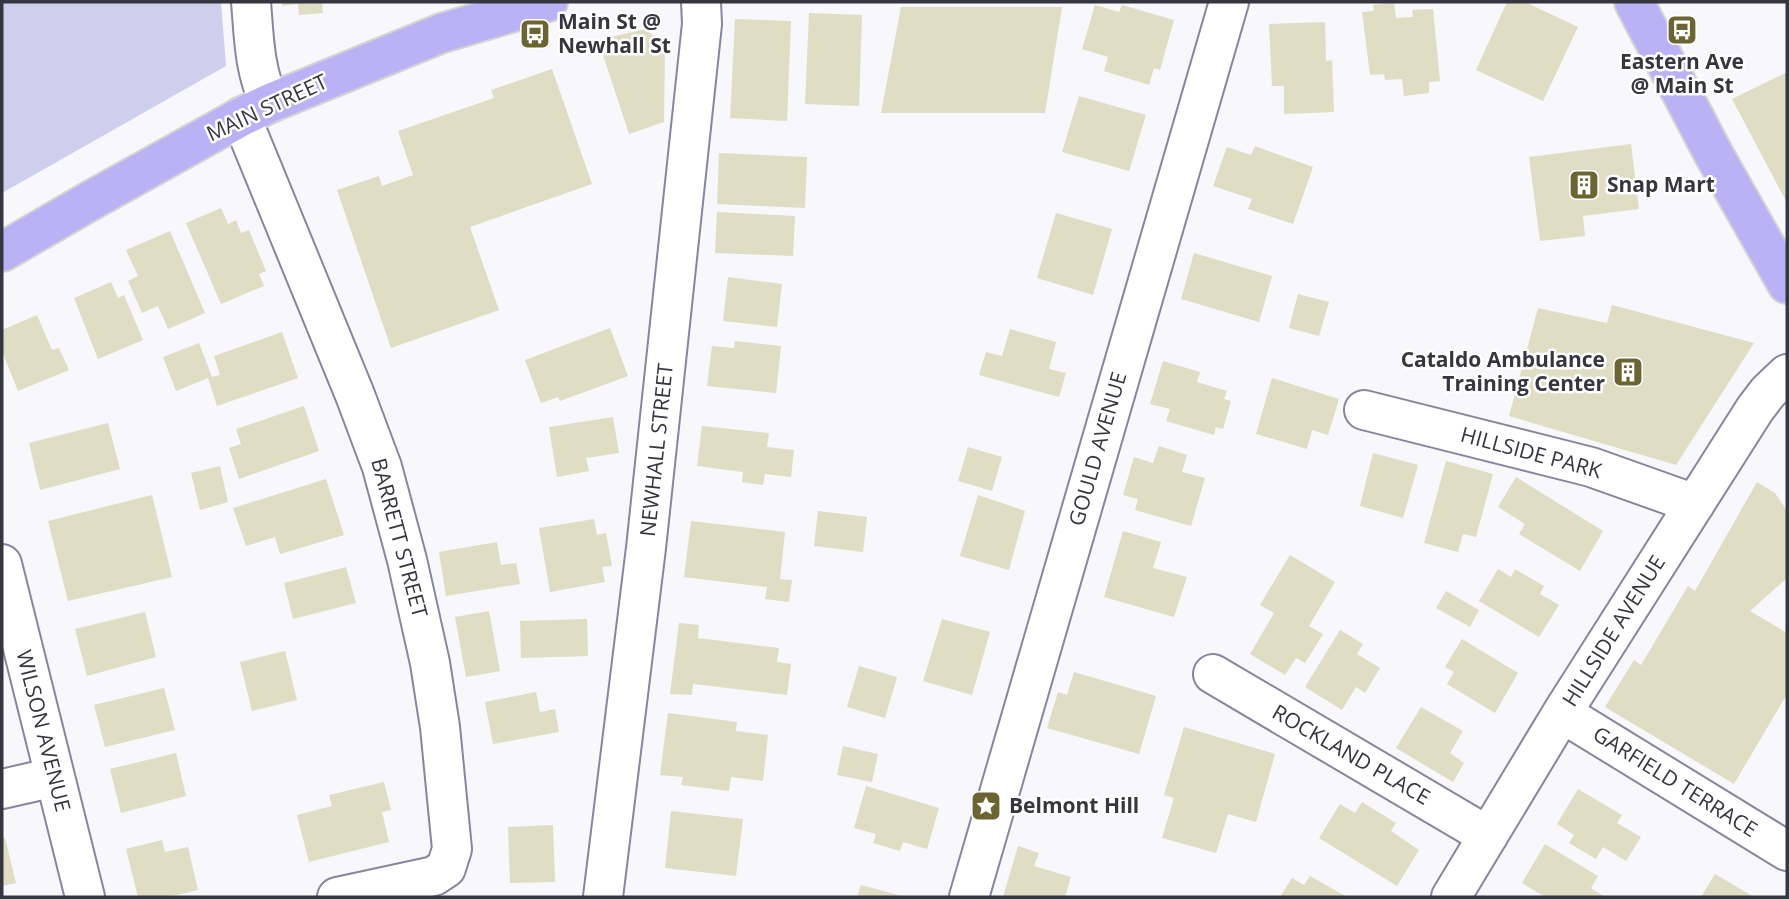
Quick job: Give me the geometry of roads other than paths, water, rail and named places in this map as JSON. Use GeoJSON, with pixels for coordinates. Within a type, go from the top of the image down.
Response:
{"type":"FeatureCollection","features":[{"type":"Feature","properties":{"kind":"main road","name":"MAIN STREET"},"geometry":{"type":"LineString","coordinates":[[2,252],[256,110],[394,52],[479,11],[548,2]]}},
{"type":"Feature","properties":{"kind":"main road"},"geometry":{"type":"LineString","coordinates":[[1634,2],[1713,153],[1787,284]]}},
{"type":"Feature","properties":{"kind":"street"},"geometry":{"type":"LineString","coordinates":[[251,2],[256,64],[261,83],[256,110]]}},
{"type":"Feature","properties":{"kind":"street","name":"NEWHALL STREET"},"geometry":{"type":"LineString","coordinates":[[603,897],[648,535],[702,24],[701,2]]}},
{"type":"Feature","properties":{"kind":"street","name":"GOULD AVENUE"},"geometry":{"type":"LineString","coordinates":[[970,897],[1229,2]]}},
{"type":"Feature","properties":{"kind":"street","name":"BARRETT STREET"},"geometry":{"type":"LineString","coordinates":[[256,110],[382,467],[419,611],[440,727],[452,849],[446,868],[433,876],[337,897]]}},
{"type":"Feature","properties":{"kind":"street","name":"HILLSIDE AVENUE"},"geometry":{"type":"LineString","coordinates":[[1451,897],[1562,713],[1755,408],[1768,391],[1787,374]]}},
{"type":"Feature","properties":{"kind":"street","name":"HILLSIDE PARK"},"geometry":{"type":"LineString","coordinates":[[1364,410],[1591,467],[1695,504]]}},
{"type":"Feature","properties":{"kind":"street","name":"WILSON AVENUE"},"geometry":{"type":"LineString","coordinates":[[2,564],[85,897]]}},
{"type":"Feature","properties":{"kind":"street","name":"ROCKLAND PLACE"},"geometry":{"type":"LineString","coordinates":[[1213,674],[1488,836]]}},
{"type":"Feature","properties":{"kind":"street","name":"GARFIELD TERRACE"},"geometry":{"type":"LineString","coordinates":[[1562,713],[1787,851]]}},
{"type":"Feature","properties":{"kind":"street"},"geometry":{"type":"LineString","coordinates":[[2,789],[55,777]]}},
{"type":"Feature","properties":{"kind":"place","name":"Eastern Ave @ Main St"},"geometry":{"type":"Point","coordinates":[1682,30]}},
{"type":"Feature","properties":{"kind":"place","name":"Main St @ Newhall St"},"geometry":{"type":"Point","coordinates":[535,34]}},
{"type":"Feature","properties":{"kind":"place","name":"Snap Mart"},"geometry":{"type":"Point","coordinates":[1584,185]}},
{"type":"Feature","properties":{"kind":"place","name":"Cataldo Ambulance Training Center"},"geometry":{"type":"Point","coordinates":[1628,372]}},
{"type":"Feature","properties":{"kind":"place","name":"Belmont Hill"},"geometry":{"type":"Point","coordinates":[986,806]}}]}
